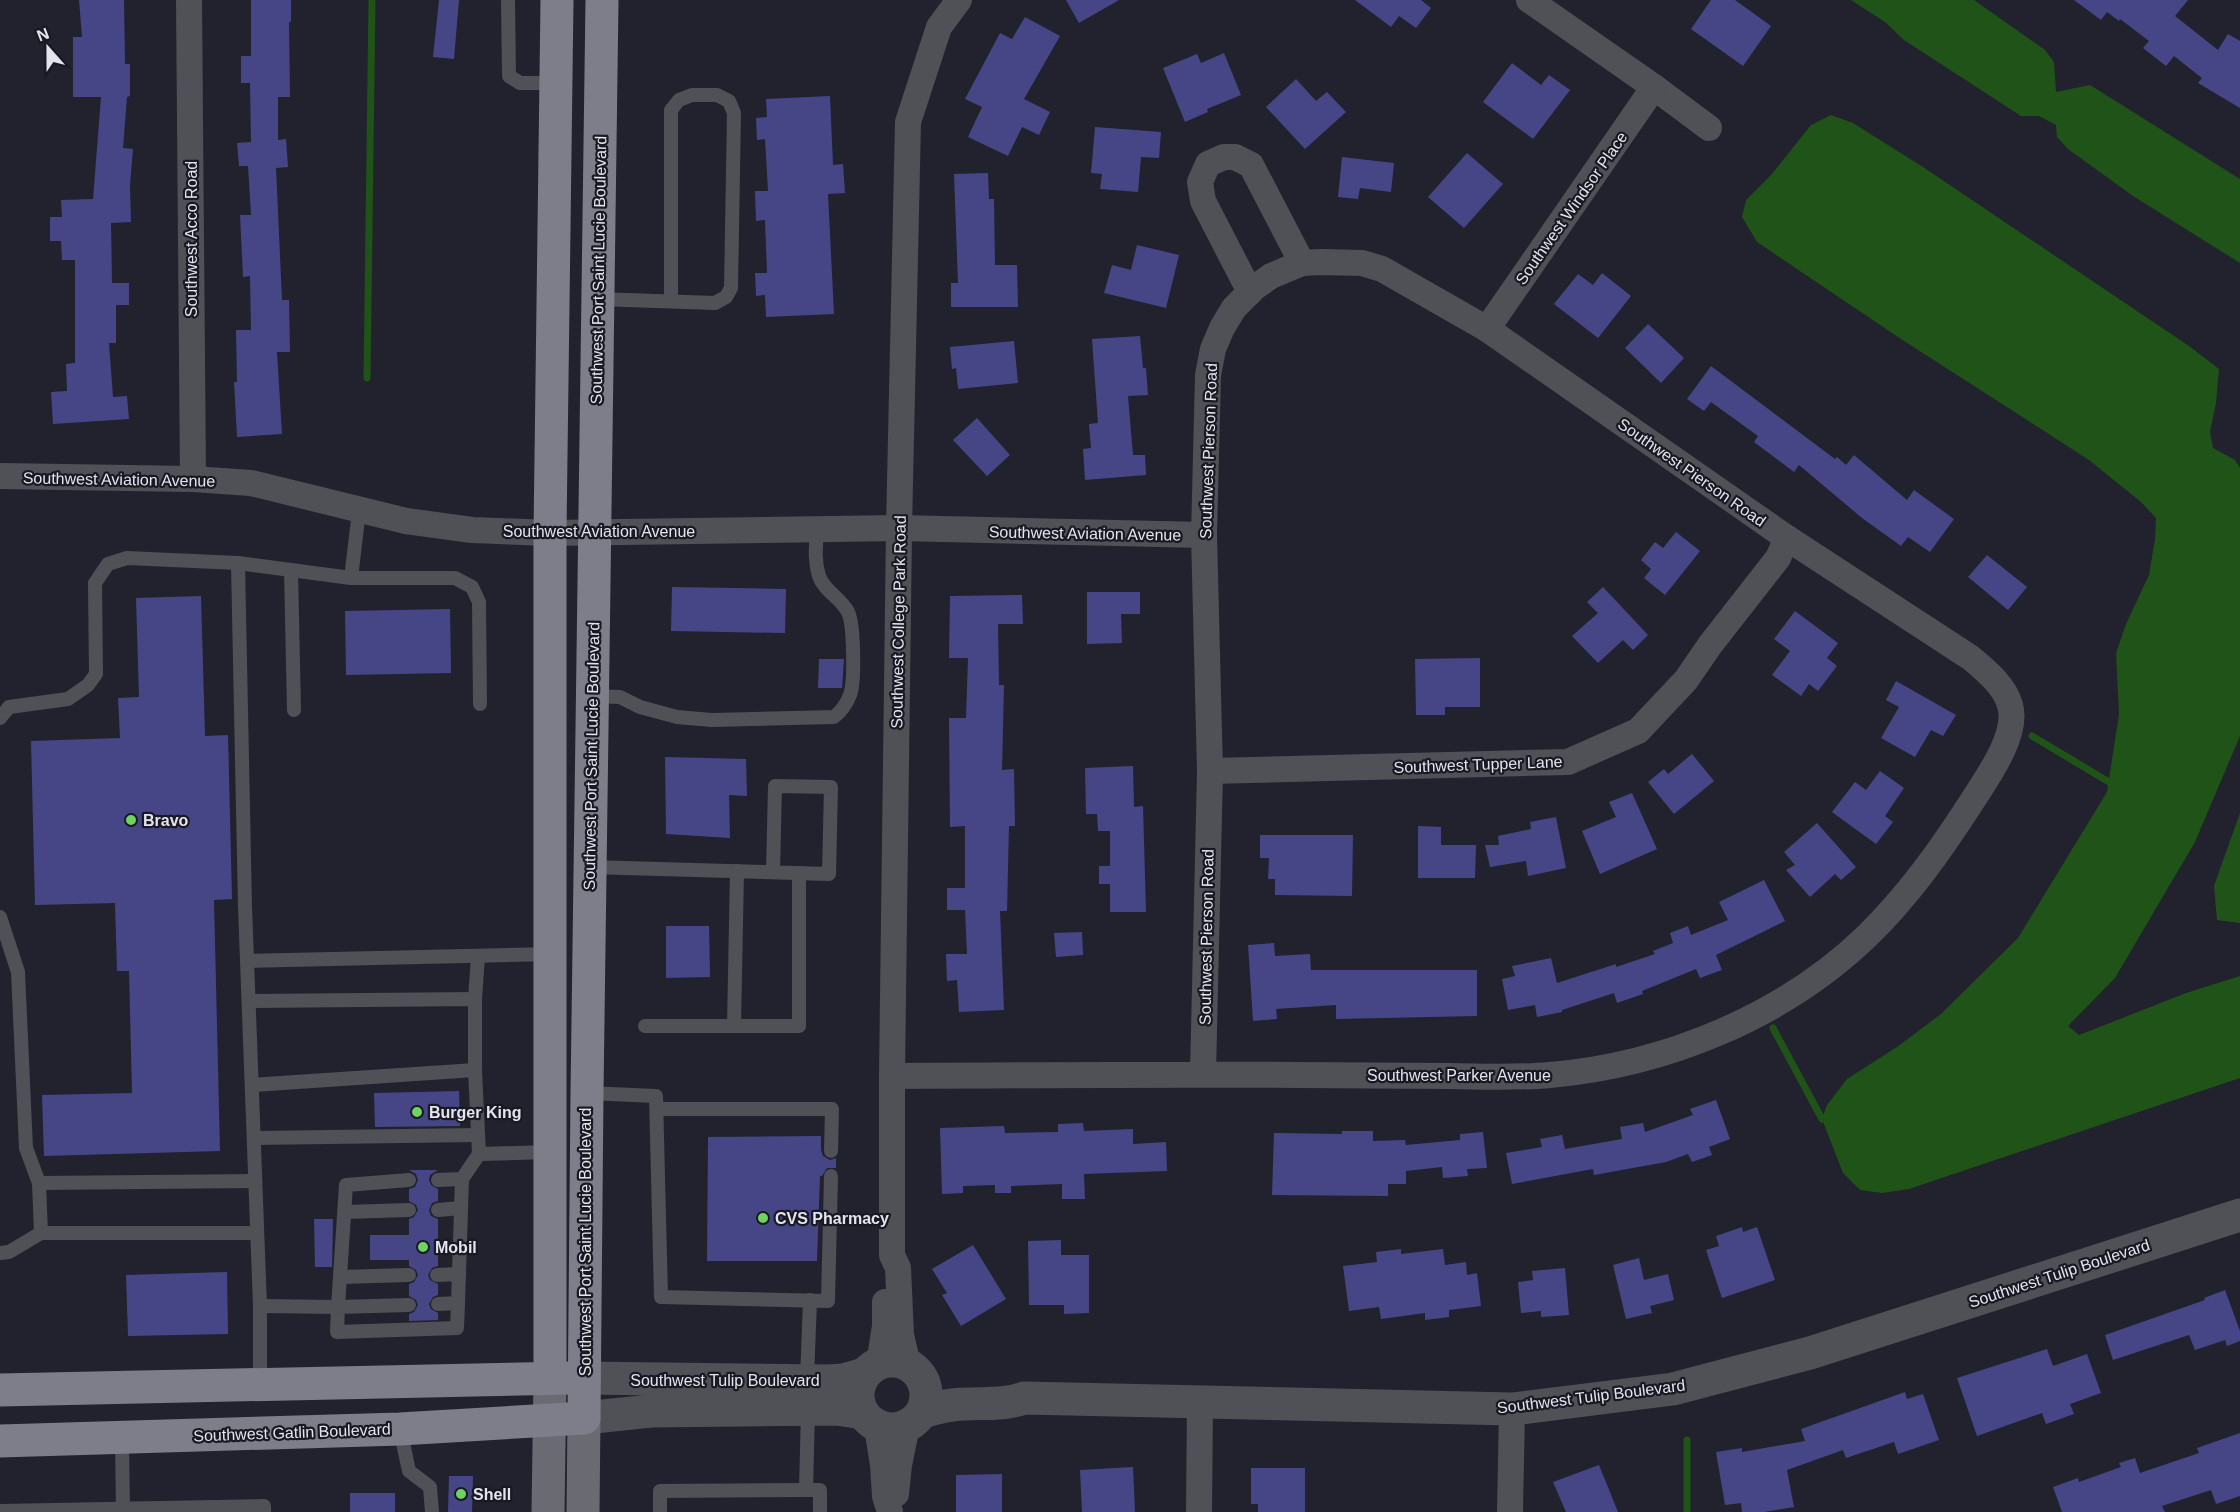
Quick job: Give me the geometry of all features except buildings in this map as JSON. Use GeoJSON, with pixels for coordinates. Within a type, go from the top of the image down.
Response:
{"type":"FeatureCollection","features":[{"type":"Feature","properties":{"kind":"main road"},"geometry":{"type":"LineString","coordinates":[[548,1512],[550,533],[557,0]]}},
{"type":"Feature","properties":{"kind":"main road","name":"Southwest Port Saint Lucie Boulevard"},"geometry":{"type":"LineString","coordinates":[[582,1512],[590,867],[606,697],[594,532],[602,0]]}},
{"type":"Feature","properties":{"kind":"main road"},"geometry":{"type":"LineString","coordinates":[[0,1390],[584,1378]]}},
{"type":"Feature","properties":{"kind":"main road","name":"Southwest Gatlin Boulevard"},"geometry":{"type":"LineString","coordinates":[[0,1441],[400,1429],[584,1418]]}},
{"type":"Feature","properties":{"kind":"street","name":"Southwest Acco Road"},"geometry":{"type":"LineString","coordinates":[[189,0],[193,479]]}},
{"type":"Feature","properties":{"kind":"street","name":"Southwest College Park Road"},"geometry":{"type":"LineString","coordinates":[[893,1370],[901,1335],[898,1268],[892,1255],[892,1076],[899,528],[908,122],[939,27],[959,0]]}},
{"type":"Feature","properties":{"kind":"street"},"geometry":{"type":"LineString","coordinates":[[1529,0],[1709,128]]}},
{"type":"Feature","properties":{"kind":"street","name":"Southwest Windsor Place"},"geometry":{"type":"LineString","coordinates":[[1487,329],[1654,87]]}},
{"type":"Feature","properties":{"kind":"street"},"geometry":{"type":"LineString","coordinates":[[1250,292],[1203,201],[1200,182],[1208,164],[1224,157],[1235,157],[1251,165],[1302,263]]}},
{"type":"Feature","properties":{"kind":"street","name":"Southwest Pierson Road"},"geometry":{"type":"LineString","coordinates":[[1203,1074],[1210,771],[1204,535],[1208,375],[1213,349],[1234,308],[1271,276],[1302,263],[1345,261],[1362,263],[1383,270],[1487,329],[1787,538],[1971,658]]}},
{"type":"Feature","properties":{"kind":"street","name":"Southwest Aviation Avenue"},"geometry":{"type":"LineString","coordinates":[[0,476],[193,479],[251,483],[358,511],[406,521],[472,530],[550,533],[899,528],[1204,535]]}},
{"type":"Feature","properties":{"kind":"street","name":"Southwest Tupper Lane"},"geometry":{"type":"LineString","coordinates":[[1210,771],[1568,762],[1638,731],[1686,680],[1710,645],[1778,558],[1787,538]]}},
{"type":"Feature","properties":{"kind":"street","name":"Southwest Parker Avenue"},"geometry":{"type":"LineString","coordinates":[[892,1076],[1203,1074],[1524,1077],[1562,1074],[1632,1062],[1689,1044],[1765,1010],[1800,989],[1843,957],[1867,936],[1936,857],[2005,745],[2011,721],[2010,704],[1990,675],[1971,658]]}},
{"type":"Feature","properties":{"kind":"street","name":"Southwest Tulip Boulevard"},"geometry":{"type":"LineString","coordinates":[[584,1378],[807,1395],[849,1410],[892,1419],[942,1406],[1011,1403],[1024,1398],[1512,1409],[1673,1389],[1810,1353],[2240,1215]]}},
{"type":"Feature","properties":{"kind":"street"},"geometry":{"type":"LineString","coordinates":[[890,1510],[885,1496],[883,1465],[892,1419],[926,1389],[893,1370],[860,1383],[859,1394],[892,1419]]}},
{"type":"Feature","properties":{"kind":"street","name":"Southwest Tulip Boulevard"},"geometry":{"type":"LineString","coordinates":[[584,1418],[807,1395],[843,1380],[893,1370],[961,1387],[1011,1392],[1024,1398]]}},
{"type":"Feature","properties":{"kind":"street"},"geometry":{"type":"LineString","coordinates":[[1199,1512],[1200,1401]]}},
{"type":"Feature","properties":{"kind":"street"},"geometry":{"type":"LineString","coordinates":[[1510,1512],[1512,1409]]}},
{"type":"Feature","properties":{"kind":"lane"},"geometry":{"type":"LineString","coordinates":[[508,0],[509,76],[520,83],[556,83]]}},
{"type":"Feature","properties":{"kind":"lane"},"geometry":{"type":"LineString","coordinates":[[597,299],[715,303],[726,297],[731,288],[734,113],[729,101],[717,95],[692,95],[679,100],[671,110],[671,301]]}},
{"type":"Feature","properties":{"kind":"lane"},"geometry":{"type":"LineString","coordinates":[[351,578],[358,511]]}},
{"type":"Feature","properties":{"kind":"lane"},"geometry":{"type":"LineString","coordinates":[[606,697],[677,717],[712,720],[834,717],[844,709],[851,692],[853,647],[850,615],[843,603],[820,579],[815,561],[817,530]]}},
{"type":"Feature","properties":{"kind":"lane"},"geometry":{"type":"LineString","coordinates":[[0,718],[9,707],[68,699],[88,685],[96,674],[95,583],[108,564],[127,558],[238,563],[351,578],[455,578],[472,587],[479,602],[480,704]]}},
{"type":"Feature","properties":{"kind":"lane"},"geometry":{"type":"LineString","coordinates":[[238,563],[247,961],[260,1306],[260,1385]]}},
{"type":"Feature","properties":{"kind":"lane"},"geometry":{"type":"LineString","coordinates":[[291,570],[294,710]]}},
{"type":"Feature","properties":{"kind":"lane"},"geometry":{"type":"LineString","coordinates":[[590,867],[829,874],[831,788],[776,786],[773,872]]}},
{"type":"Feature","properties":{"kind":"lane"},"geometry":{"type":"LineString","coordinates":[[734,1026],[737,871]]}},
{"type":"Feature","properties":{"kind":"lane"},"geometry":{"type":"LineString","coordinates":[[645,1026],[799,1026],[798,873]]}},
{"type":"Feature","properties":{"kind":"lane"},"geometry":{"type":"LineString","coordinates":[[0,917],[18,972],[26,1148],[39,1183],[41,1233]]}},
{"type":"Feature","properties":{"kind":"lane"},"geometry":{"type":"LineString","coordinates":[[247,961],[550,954]]}},
{"type":"Feature","properties":{"kind":"lane"},"geometry":{"type":"LineString","coordinates":[[409,1180],[346,1185],[337,1332],[457,1328],[462,1179],[479,1154],[475,1070],[475,999],[478,956]]}},
{"type":"Feature","properties":{"kind":"lane"},"geometry":{"type":"LineString","coordinates":[[249,1001],[475,999]]}},
{"type":"Feature","properties":{"kind":"lane"},"geometry":{"type":"LineString","coordinates":[[252,1085],[475,1070]]}},
{"type":"Feature","properties":{"kind":"lane"},"geometry":{"type":"LineString","coordinates":[[587,1093],[656,1096],[661,1297],[828,1301],[831,1176]]}},
{"type":"Feature","properties":{"kind":"lane"},"geometry":{"type":"LineString","coordinates":[[657,1108],[832,1109],[831,1151]]}},
{"type":"Feature","properties":{"kind":"lane"},"geometry":{"type":"LineString","coordinates":[[254,1138],[478,1136]]}},
{"type":"Feature","properties":{"kind":"lane"},"geometry":{"type":"LineString","coordinates":[[479,1154],[550,1152]]}},
{"type":"Feature","properties":{"kind":"lane"},"geometry":{"type":"LineString","coordinates":[[438,1180],[462,1179]]}},
{"type":"Feature","properties":{"kind":"lane"},"geometry":{"type":"LineString","coordinates":[[39,1183],[255,1181]]}},
{"type":"Feature","properties":{"kind":"lane"},"geometry":{"type":"LineString","coordinates":[[438,1210],[461,1208]]}},
{"type":"Feature","properties":{"kind":"lane"},"geometry":{"type":"LineString","coordinates":[[345,1212],[409,1210]]}},
{"type":"Feature","properties":{"kind":"lane"},"geometry":{"type":"LineString","coordinates":[[0,1253],[9,1252],[41,1233],[257,1233]]}},
{"type":"Feature","properties":{"kind":"lane"},"geometry":{"type":"LineString","coordinates":[[437,1275],[459,1274]]}},
{"type":"Feature","properties":{"kind":"lane"},"geometry":{"type":"LineString","coordinates":[[340,1277],[409,1275]]}},
{"type":"Feature","properties":{"kind":"lane"},"geometry":{"type":"LineString","coordinates":[[806,1490],[810,1300]]}},
{"type":"Feature","properties":{"kind":"lane"},"geometry":{"type":"LineString","coordinates":[[438,1304],[458,1303]]}},
{"type":"Feature","properties":{"kind":"lane"},"geometry":{"type":"LineString","coordinates":[[260,1306],[409,1305]]}},
{"type":"Feature","properties":{"kind":"lane"},"geometry":{"type":"LineString","coordinates":[[400,1429],[409,1471],[430,1487],[432,1512]]}},
{"type":"Feature","properties":{"kind":"lane"},"geometry":{"type":"LineString","coordinates":[[122,1437],[123,1510]]}},
{"type":"Feature","properties":{"kind":"lane"},"geometry":{"type":"LineString","coordinates":[[660,1512],[660,1491],[806,1490],[820,1490],[820,1512]]}},
{"type":"Feature","properties":{"kind":"lane"},"geometry":{"type":"LineString","coordinates":[[0,1511],[264,1506],[264,1512]]}},
{"type":"Feature","properties":{"kind":"shaded area"},"geometry":{"type":"Polygon","coordinates":[[[1851,0],[1974,0],[2045,50],[2054,62],[2056,92],[2090,85],[2240,179],[2240,263],[2133,196],[2068,149],[2057,137],[2056,125],[2039,116],[2021,116],[1904,40],[1885,22],[1851,0]]]}},
{"type":"Feature","properties":{"kind":"shaded area"},"geometry":{"type":"Polygon","coordinates":[[[1831,115],[1853,123],[1923,167],[2189,346],[2219,369],[2216,403],[2210,432],[2213,448],[2235,460],[2240,468],[2240,736],[2195,842],[2115,978],[2068,1026],[2079,1035],[2186,993],[2240,976],[2240,1078],[1909,1189],[1882,1193],[1860,1190],[1843,1173],[1822,1119],[1827,1105],[1847,1079],[1897,1047],[1941,1014],[2018,938],[2107,792],[2119,714],[2116,653],[2126,624],[2149,575],[2156,518],[2141,502],[2089,460],[1901,339],[1757,242],[1742,217],[1746,200],[1771,175],[1811,125],[1831,115]]]}},
{"type":"Feature","properties":{"kind":"shaded area"},"geometry":{"type":"Polygon","coordinates":[[[2240,813],[2240,923],[2217,920],[2214,886],[2240,813]]]}},
{"type":"Feature","properties":{"kind":"waterway"},"geometry":{"type":"LineString","coordinates":[[367,378],[372,0]]}},
{"type":"Feature","properties":{"kind":"waterway"},"geometry":{"type":"LineString","coordinates":[[2032,736],[2109,782]]}},
{"type":"Feature","properties":{"kind":"waterway"},"geometry":{"type":"LineString","coordinates":[[1773,1028],[1822,1119]]}},
{"type":"Feature","properties":{"kind":"waterway"},"geometry":{"type":"LineString","coordinates":[[1687,1440],[1687,1512]]}},
{"type":"Feature","properties":{"kind":"place","name":"Bravo"},"geometry":{"type":"Point","coordinates":[131,820]}},
{"type":"Feature","properties":{"kind":"place","name":"Burger King"},"geometry":{"type":"Point","coordinates":[417,1112]}},
{"type":"Feature","properties":{"kind":"place","name":"CVS Pharmacy"},"geometry":{"type":"Point","coordinates":[763,1218]}},
{"type":"Feature","properties":{"kind":"place","name":"Mobil"},"geometry":{"type":"Point","coordinates":[423,1247]}},
{"type":"Feature","properties":{"kind":"place","name":"Shell"},"geometry":{"type":"Point","coordinates":[461,1494]}}]}
